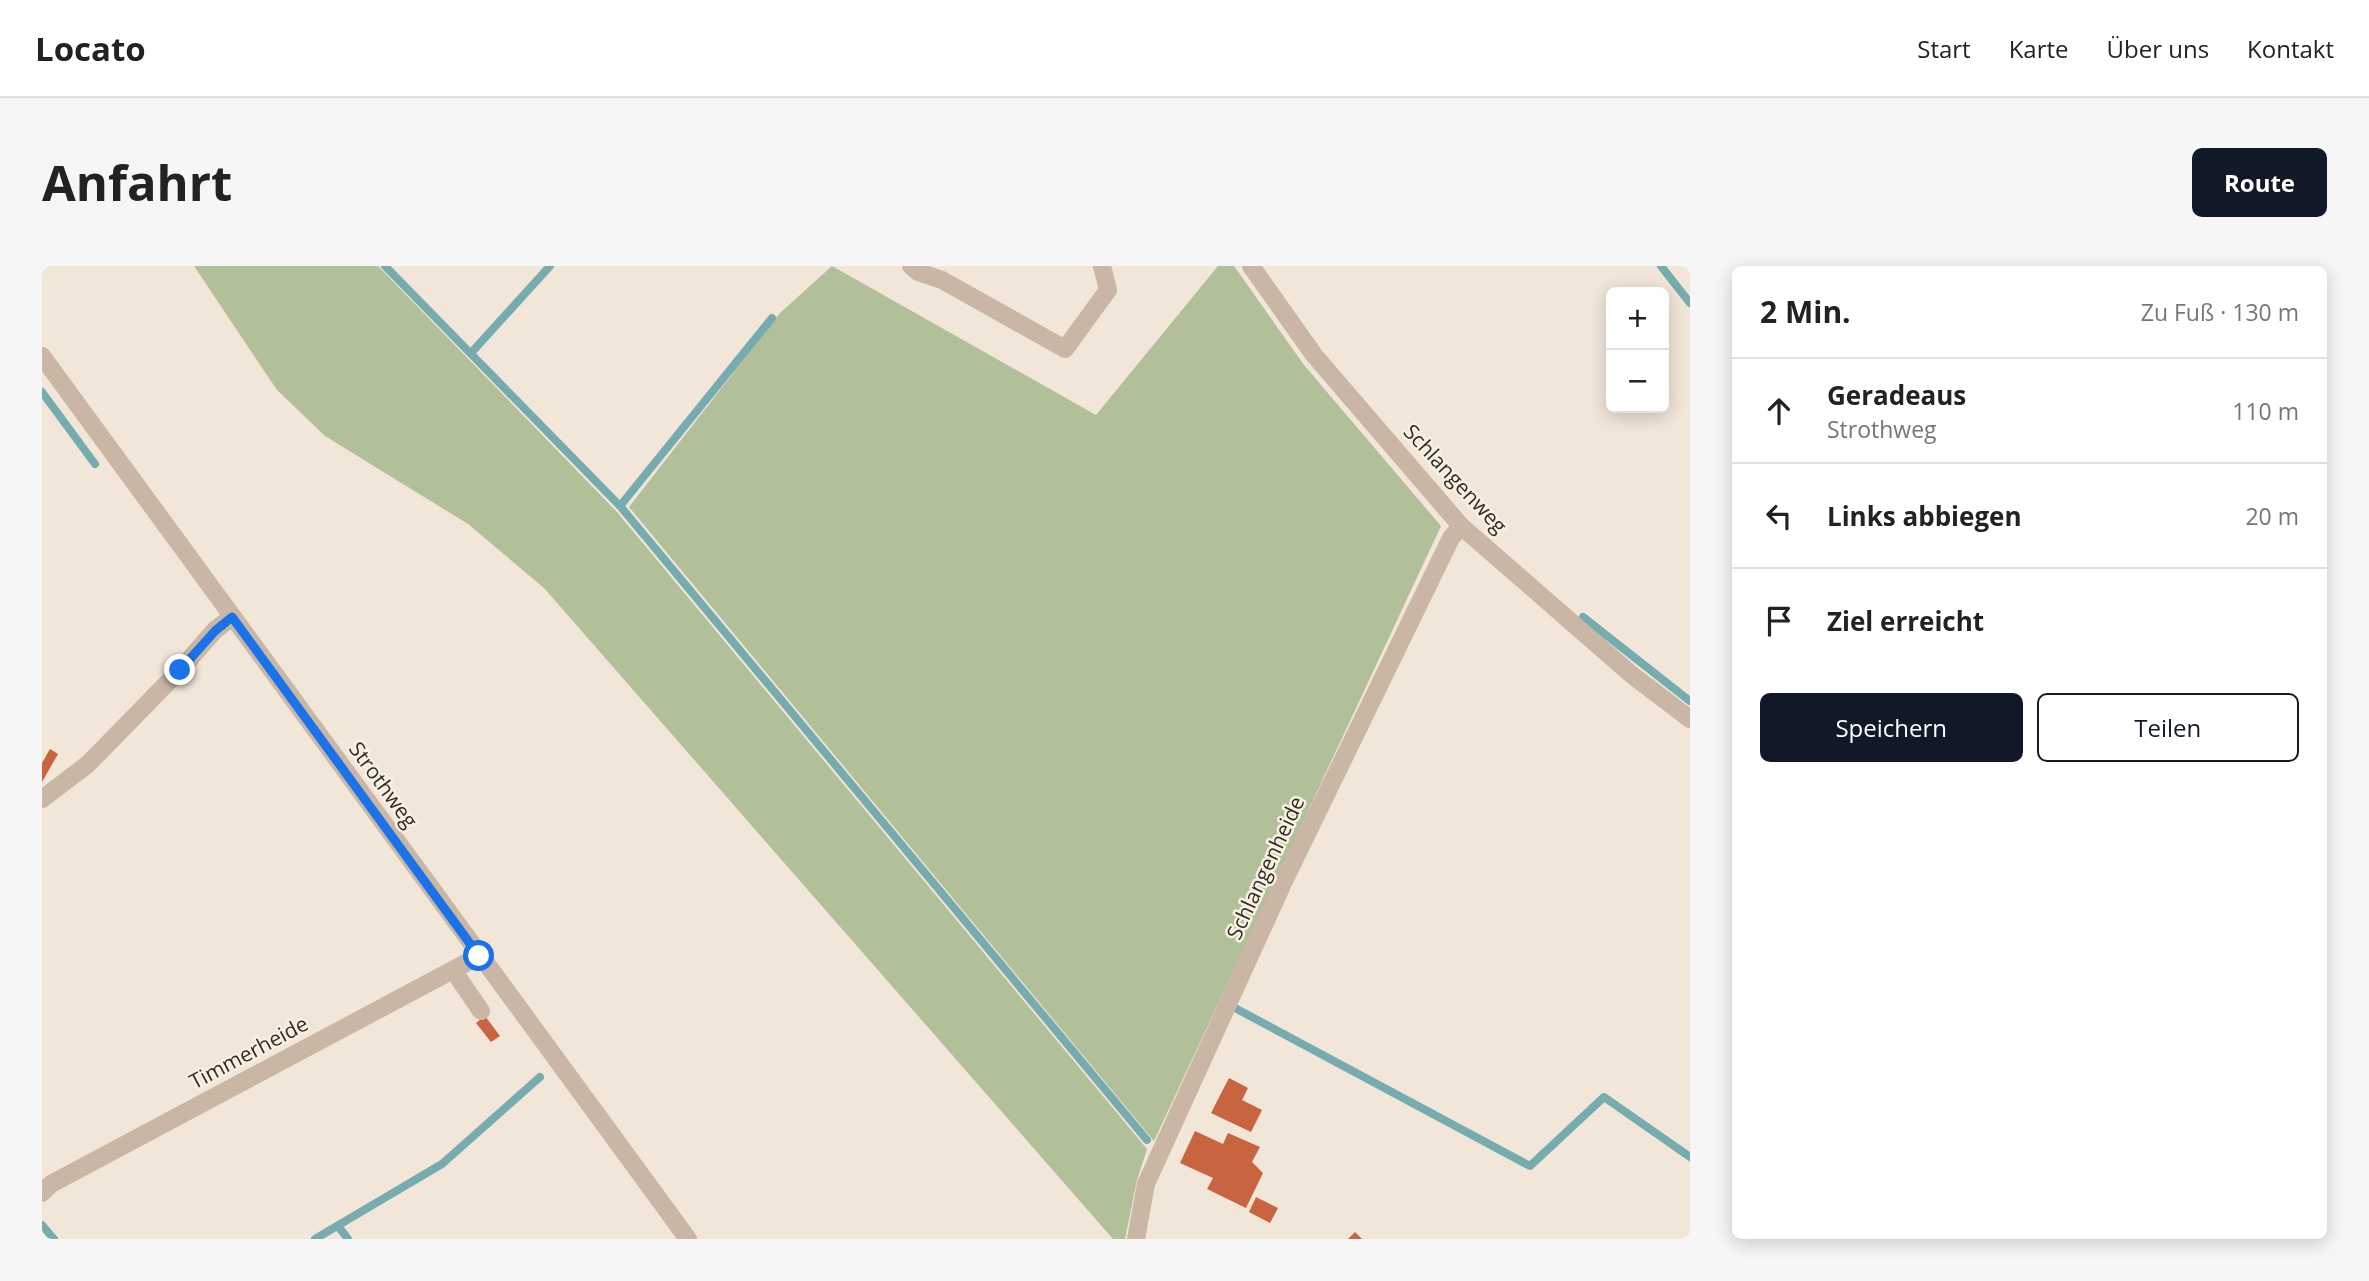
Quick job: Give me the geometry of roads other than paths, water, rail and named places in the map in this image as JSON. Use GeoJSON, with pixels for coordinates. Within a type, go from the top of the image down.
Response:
{"type":"FeatureCollection","features":[{"type":"Feature","properties":{"kind":"street"},"geometry":{"type":"LineString","coordinates":[[911,266],[918,272],[942,280],[1065,349],[1108,290],[1102,266]]}},
{"type":"Feature","properties":{"kind":"street","name":"Schlangenweg"},"geometry":{"type":"LineString","coordinates":[[1251,266],[1314,355],[1461,526],[1632,675],[1690,719]]}},
{"type":"Feature","properties":{"kind":"street","name":"Strothweg"},"geometry":{"type":"LineString","coordinates":[[42,356],[688,1239]]}},
{"type":"Feature","properties":{"kind":"street","name":"Schlangenheide"},"geometry":{"type":"LineString","coordinates":[[1136,1239],[1146,1184],[1266,919],[1451,538],[1461,526]]}},
{"type":"Feature","properties":{"kind":"street"},"geometry":{"type":"LineString","coordinates":[[42,799],[88,764],[215,631],[232,617]]}},
{"type":"Feature","properties":{"kind":"street","name":"Timmerheide"},"geometry":{"type":"LineString","coordinates":[[42,1193],[51,1184],[479,956]]}},
{"type":"Feature","properties":{"kind":"street"},"geometry":{"type":"LineString","coordinates":[[453,970],[481,1011]]}},
{"type":"Feature","properties":{"kind":"waterway"},"geometry":{"type":"LineString","coordinates":[[385,266],[620,506],[1147,1140]]}},
{"type":"Feature","properties":{"kind":"waterway"},"geometry":{"type":"LineString","coordinates":[[471,353],[550,266]]}},
{"type":"Feature","properties":{"kind":"waterway"},"geometry":{"type":"LineString","coordinates":[[1661,266],[1690,303]]}},
{"type":"Feature","properties":{"kind":"waterway"},"geometry":{"type":"LineString","coordinates":[[620,506],[772,318]]}},
{"type":"Feature","properties":{"kind":"waterway"},"geometry":{"type":"LineString","coordinates":[[42,392],[95,464]]}},
{"type":"Feature","properties":{"kind":"waterway"},"geometry":{"type":"LineString","coordinates":[[1583,617],[1690,701]]}},
{"type":"Feature","properties":{"kind":"waterway"},"geometry":{"type":"LineString","coordinates":[[1235,1008],[1530,1166],[1604,1097],[1690,1157]]}},
{"type":"Feature","properties":{"kind":"waterway"},"geometry":{"type":"LineString","coordinates":[[315,1239],[442,1164],[540,1077]]}},
{"type":"Feature","properties":{"kind":"waterway"},"geometry":{"type":"LineString","coordinates":[[42,1225],[54,1239]]}},
{"type":"Feature","properties":{"kind":"waterway"},"geometry":{"type":"LineString","coordinates":[[338,1226],[348,1239]]}}]}
